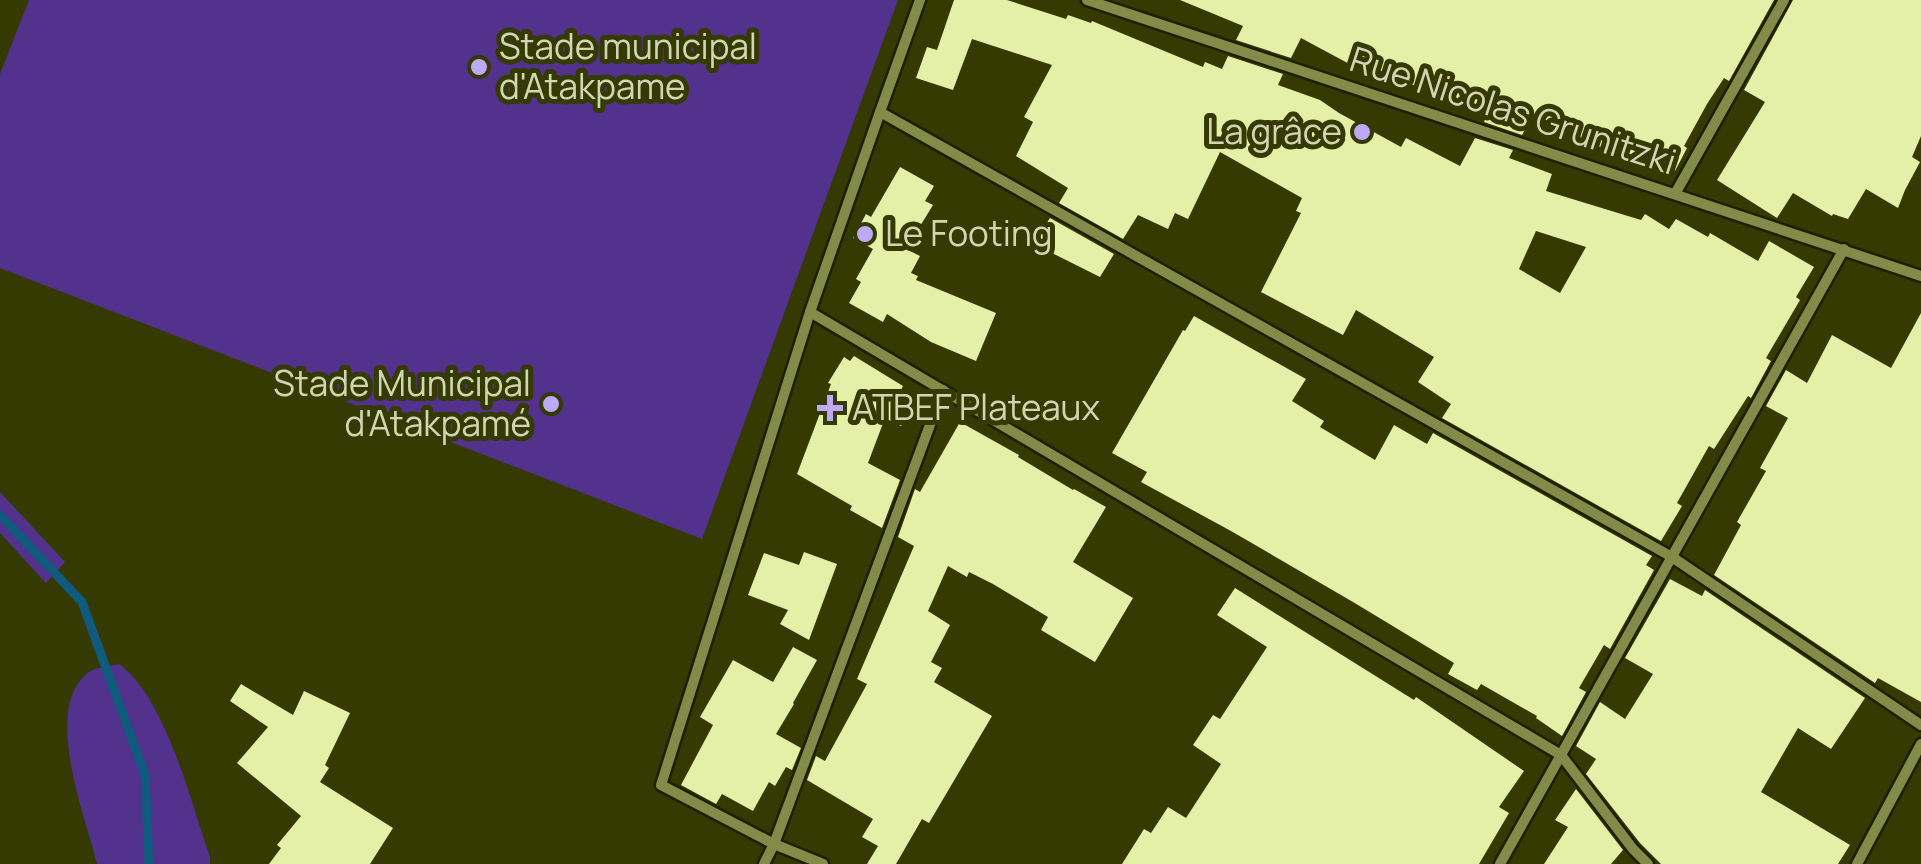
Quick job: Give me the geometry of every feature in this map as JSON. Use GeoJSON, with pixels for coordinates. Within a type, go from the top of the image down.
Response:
{"type":"FeatureCollection","features":[{"type":"Feature","properties":{"kind":"street"},"geometry":{"type":"LineString","coordinates":[[823,864],[774,844],[661,786],[810,312],[920,0]]}},
{"type":"Feature","properties":{"kind":"street","name":"Rue Nicolas Grunitzki"},"geometry":{"type":"LineString","coordinates":[[1087,0],[1921,276]]}},
{"type":"Feature","properties":{"kind":"street"},"geometry":{"type":"LineString","coordinates":[[1124,12],[1130,0]]}},
{"type":"Feature","properties":{"kind":"street"},"geometry":{"type":"LineString","coordinates":[[1675,194],[1784,0]]}},
{"type":"Feature","properties":{"kind":"street"},"geometry":{"type":"LineString","coordinates":[[880,112],[1672,557],[1921,725]]}},
{"type":"Feature","properties":{"kind":"street"},"geometry":{"type":"LineString","coordinates":[[1500,864],[1844,249]]}},
{"type":"Feature","properties":{"kind":"street"},"geometry":{"type":"LineString","coordinates":[[810,312],[1561,756],[1648,864]]}},
{"type":"Feature","properties":{"kind":"street"},"geometry":{"type":"LineString","coordinates":[[764,864],[942,390]]}},
{"type":"Feature","properties":{"kind":"street"},"geometry":{"type":"LineString","coordinates":[[1857,864],[1921,744]]}},
{"type":"Feature","properties":{"kind":"shaded area","name":"Stade Municipal d'Atakpamé"},"geometry":{"type":"Polygon","coordinates":[[[29,0],[898,0],[702,539],[0,268],[0,74],[29,0]]]}},
{"type":"Feature","properties":{"kind":"shaded area"},"geometry":{"type":"Polygon","coordinates":[[[0,492],[65,562],[46,583],[0,533],[0,492]]]}},
{"type":"Feature","properties":{"kind":"shaded area"},"geometry":{"type":"Polygon","coordinates":[[[119,664],[136,680],[163,726],[185,781],[210,864],[97,864],[71,764],[68,710],[75,688],[89,672],[119,664]]]}},
{"type":"Feature","properties":{"kind":"building"},"geometry":{"type":"Polygon","coordinates":[[[954,0],[1007,0],[1066,19],[1068,15],[1092,21],[1203,67],[1205,62],[1222,69],[1228,56],[1283,74],[1278,85],[1320,100],[1401,147],[1406,138],[1460,166],[1475,138],[1513,150],[1509,158],[1552,174],[1546,191],[1641,220],[1645,214],[1669,229],[1676,219],[1708,237],[1710,233],[1758,261],[1769,241],[1814,267],[1796,297],[1800,300],[1766,358],[1771,361],[1751,398],[1748,396],[1714,449],[1709,446],[1661,541],[1442,418],[1451,404],[1418,382],[1434,357],[1356,310],[1343,335],[1261,292],[1301,213],[1296,211],[1302,198],[1220,152],[1188,219],[1175,213],[1168,229],[1138,215],[1123,239],[1059,203],[1068,188],[1016,156],[1033,122],[1024,117],[1052,65],[972,39],[953,90],[916,78],[927,47],[937,50],[954,0]],[[1536,231],[1519,269],[1560,293],[1586,247],[1536,231]]]}},
{"type":"Feature","properties":{"kind":"building"},"geometry":{"type":"Polygon","coordinates":[[[1180,0],[1774,0],[1729,81],[1724,78],[1707,104],[1675,171],[1640,153],[1634,164],[1534,114],[1522,135],[1484,122],[1486,117],[1372,67],[1368,74],[1301,38],[1291,58],[1236,40],[1243,26],[1180,0]]]}},
{"type":"Feature","properties":{"kind":"building"},"geometry":{"type":"Polygon","coordinates":[[[1793,0],[1921,0],[1921,136],[1912,157],[1920,162],[1898,208],[1866,189],[1848,219],[1832,216],[1793,193],[1777,218],[1717,180],[1765,102],[1744,90],[1793,0]]]}},
{"type":"Feature","properties":{"kind":"building"},"geometry":{"type":"Polygon","coordinates":[[[900,167],[934,186],[925,201],[933,205],[906,249],[920,256],[911,273],[918,276],[916,280],[996,313],[976,361],[931,342],[887,314],[883,322],[849,303],[861,282],[856,279],[873,249],[853,238],[866,214],[871,217],[900,167]]]}},
{"type":"Feature","properties":{"kind":"building"},"geometry":{"type":"Polygon","coordinates":[[[1050,218],[1114,254],[1100,277],[1034,244],[1050,218]]]}},
{"type":"Feature","properties":{"kind":"building"},"geometry":{"type":"Polygon","coordinates":[[[1921,313],[1921,702],[1878,678],[1875,683],[1714,575],[1741,525],[1737,522],[1766,471],[1760,468],[1788,418],[1766,406],[1786,370],[1807,383],[1832,335],[1891,368],[1921,313]]]}},
{"type":"Feature","properties":{"kind":"building"},"geometry":{"type":"Polygon","coordinates":[[[1194,316],[1306,379],[1292,401],[1324,421],[1320,427],[1375,460],[1394,425],[1427,444],[1433,433],[1652,556],[1646,565],[1654,570],[1610,649],[1604,645],[1579,688],[1586,692],[1562,736],[1537,716],[1481,684],[1477,690],[1448,674],[1454,663],[1353,602],[1141,482],[1147,472],[1112,453],[1194,316]]]}},
{"type":"Feature","properties":{"kind":"building"},"geometry":{"type":"Polygon","coordinates":[[[854,356],[917,399],[901,426],[885,418],[868,463],[900,480],[882,528],[797,474],[831,384],[828,383],[844,357],[850,361],[854,356]]]}},
{"type":"Feature","properties":{"kind":"building"},"geometry":{"type":"Polygon","coordinates":[[[960,422],[1106,507],[1073,562],[1133,598],[1095,662],[1041,630],[1048,617],[993,584],[969,572],[967,577],[948,566],[928,611],[950,625],[931,662],[942,668],[934,682],[992,716],[929,823],[922,819],[896,864],[867,864],[878,846],[862,837],[873,819],[807,780],[816,756],[825,761],[867,684],[857,679],[914,546],[898,537],[915,489],[920,492],[960,422]]]}},
{"type":"Feature","properties":{"kind":"building"},"geometry":{"type":"Polygon","coordinates":[[[804,552],[837,564],[809,640],[780,624],[788,610],[748,595],[764,553],[799,565],[804,552]]]}},
{"type":"Feature","properties":{"kind":"building"},"geometry":{"type":"Polygon","coordinates":[[[1670,579],[1702,596],[1705,590],[1865,698],[1831,749],[1798,728],[1761,792],[1850,845],[1838,864],[1661,864],[1586,774],[1596,759],[1576,746],[1600,702],[1625,719],[1653,674],[1625,658],[1670,579]]]}},
{"type":"Feature","properties":{"kind":"building"},"geometry":{"type":"Polygon","coordinates":[[[1235,588],[1414,700],[1416,697],[1524,771],[1499,807],[1509,813],[1479,864],[1122,864],[1144,829],[1151,833],[1168,807],[1186,818],[1221,764],[1193,745],[1213,715],[1220,719],[1267,647],[1217,615],[1235,588]]]}},
{"type":"Feature","properties":{"kind":"building"},"geometry":{"type":"Polygon","coordinates":[[[793,647],[817,660],[776,734],[801,748],[792,770],[786,767],[775,786],[769,782],[753,811],[722,794],[716,804],[681,785],[713,725],[700,717],[733,660],[773,682],[793,647]]]}},
{"type":"Feature","properties":{"kind":"building"},"geometry":{"type":"Polygon","coordinates":[[[241,684],[293,715],[304,691],[350,713],[320,782],[393,828],[370,864],[269,864],[281,848],[277,845],[301,816],[237,763],[268,727],[230,701],[241,684]]]}},
{"type":"Feature","properties":{"kind":"building"},"geometry":{"type":"Polygon","coordinates":[[[1576,789],[1623,850],[1611,864],[1544,864],[1568,827],[1555,820],[1576,789]]]}},
{"type":"Feature","properties":{"kind":"waterway"},"geometry":{"type":"LineString","coordinates":[[0,515],[82,602],[145,775],[149,864]]}},
{"type":"Feature","properties":{"kind":"place","name":"Stade municipal d'Atakpame"},"geometry":{"type":"Point","coordinates":[479,67]}},
{"type":"Feature","properties":{"kind":"place","name":"La grâce"},"geometry":{"type":"Point","coordinates":[1362,132]}},
{"type":"Feature","properties":{"kind":"place","name":"Le Footing"},"geometry":{"type":"Point","coordinates":[865,234]}},
{"type":"Feature","properties":{"kind":"place","name":"Stade Municipal d'Atakpamé"},"geometry":{"type":"Point","coordinates":[551,404]}},
{"type":"Feature","properties":{"kind":"place","name":"ATBEF Plateaux"},"geometry":{"type":"Point","coordinates":[830,408]}}]}
